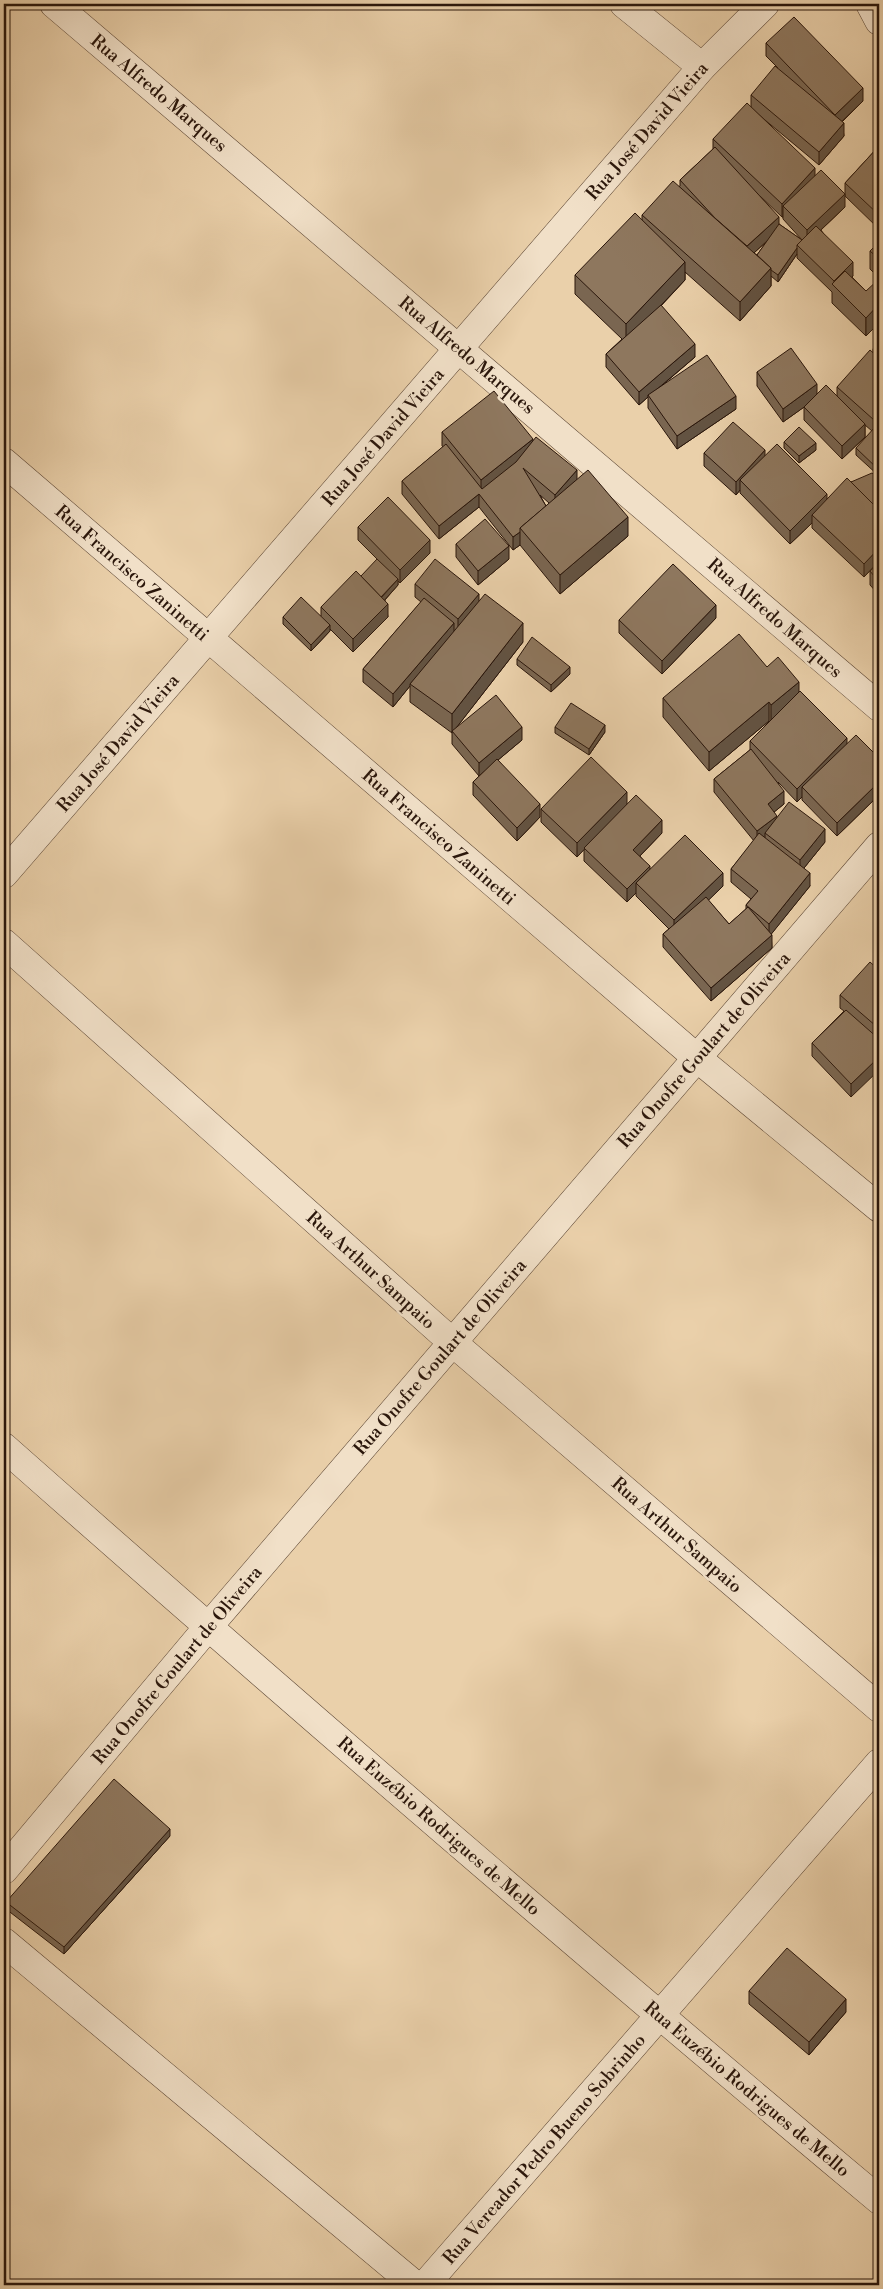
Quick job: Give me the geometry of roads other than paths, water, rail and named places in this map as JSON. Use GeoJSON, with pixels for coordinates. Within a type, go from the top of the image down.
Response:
{"type":"FeatureCollection","features":[{"type":"Feature","properties":{"kind":"street","name":"Rua Alfredo Marques"},"geometry":{"type":"LineString","coordinates":[[54,4],[879,707]]}},
{"type":"Feature","properties":{"kind":"street"},"geometry":{"type":"LineString","coordinates":[[624,4],[702,67]]}},
{"type":"Feature","properties":{"kind":"street","name":"Rua José David Vieira"},"geometry":{"type":"LineString","coordinates":[[4,874],[702,67],[765,4]]}},
{"type":"Feature","properties":{"kind":"street"},"geometry":{"type":"LineString","coordinates":[[870,4],[879,21]]}},
{"type":"Feature","properties":{"kind":"street","name":"Rua Francisco Zaninetti"},"geometry":{"type":"LineString","coordinates":[[4,462],[697,1058],[879,1208]]}},
{"type":"Feature","properties":{"kind":"street","name":"Rua Onofre Goulart de Oliveira"},"geometry":{"type":"LineString","coordinates":[[4,1870],[208,1627],[879,846]]}},
{"type":"Feature","properties":{"kind":"street","name":"Rua Arthur Sampaio"},"geometry":{"type":"LineString","coordinates":[[4,944],[452,1342],[879,1708]]}},
{"type":"Feature","properties":{"kind":"street","name":"Rua Euzébio Rodrigues de Mello"},"geometry":{"type":"LineString","coordinates":[[4,1447],[208,1627],[660,2016],[879,2200]]}},
{"type":"Feature","properties":{"kind":"street","name":"Rua Vereador Pedro Bueno Sobrinho"},"geometry":{"type":"LineString","coordinates":[[425,2285],[879,1763]]}},
{"type":"Feature","properties":{"kind":"street"},"geometry":{"type":"LineString","coordinates":[[4,1942],[415,2285]]}}]}
